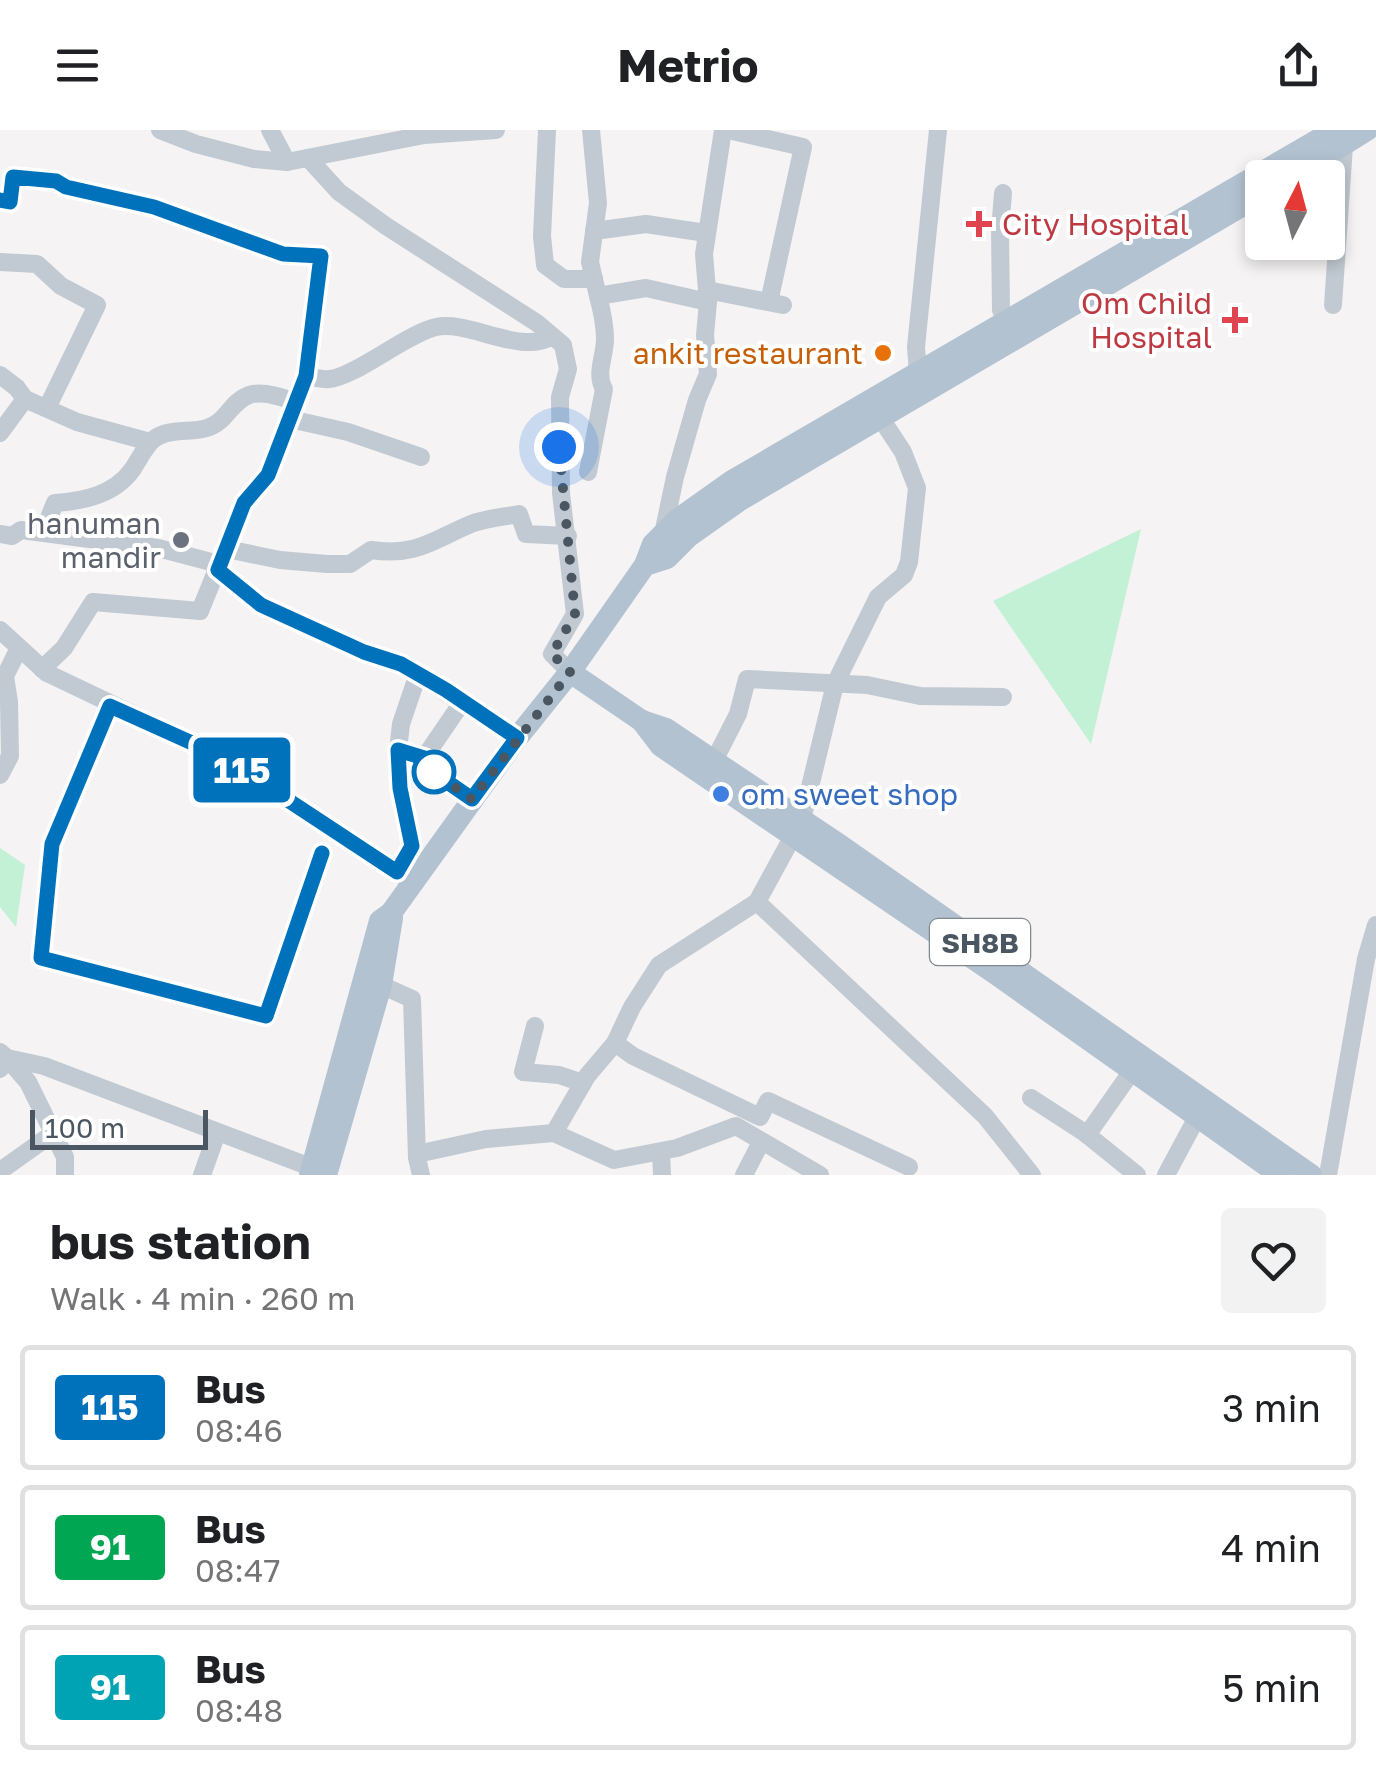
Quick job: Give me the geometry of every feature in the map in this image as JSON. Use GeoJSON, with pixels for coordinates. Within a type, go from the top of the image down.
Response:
{"type":"FeatureCollection","features":[{"type":"Feature","properties":{"kind":"main road"},"geometry":{"type":"LineString","coordinates":[[644,565],[667,558],[688,536],[826,437],[880,417],[1007,322],[1340,138],[1367,130]]}},
{"type":"Feature","properties":{"kind":"main road"},"geometry":{"type":"LineString","coordinates":[[1312,160],[1340,138]]}},
{"type":"Feature","properties":{"kind":"main road"},"geometry":{"type":"LineString","coordinates":[[319,1173],[380,921],[390,912],[404,876],[472,799],[570,672],[644,565],[653,544],[732,481],[826,437],[1245,203]]}},
{"type":"Feature","properties":{"kind":"main road","name":"SH8B"},"geometry":{"type":"LineString","coordinates":[[570,672],[642,721],[666,729],[714,761],[798,828],[1132,1070],[1311,1175]]}},
{"type":"Feature","properties":{"kind":"main road","name":"SH8B"},"geometry":{"type":"LineString","coordinates":[[642,721],[661,746],[798,828],[1202,1108],[1280,1175]]}},
{"type":"Feature","properties":{"kind":"main road"},"geometry":{"type":"LineString","coordinates":[[319,1173],[381,985],[394,922],[390,912]]}},
{"type":"Feature","properties":{"kind":"street"},"geometry":{"type":"LineString","coordinates":[[160,130],[254,159],[287,162],[424,135],[496,130]]}},
{"type":"Feature","properties":{"kind":"street"},"geometry":{"type":"LineString","coordinates":[[270,130],[287,162]]}},
{"type":"Feature","properties":{"kind":"street"},"geometry":{"type":"LineString","coordinates":[[314,157],[359,130]]}},
{"type":"Feature","properties":{"kind":"street"},"geometry":{"type":"LineString","coordinates":[[547,130],[542,236],[545,265],[564,279],[596,288],[646,288],[708,296],[776,304],[803,147],[726,130],[704,254],[708,296],[708,374],[675,477],[664,534]]}},
{"type":"Feature","properties":{"kind":"street"},"geometry":{"type":"LineString","coordinates":[[588,472],[604,389],[599,378],[606,344],[604,318],[590,262],[598,203],[591,130]]}},
{"type":"Feature","properties":{"kind":"street"},"geometry":{"type":"LineString","coordinates":[[923,382],[916,347],[938,130]]}},
{"type":"Feature","properties":{"kind":"street"},"geometry":{"type":"LineString","coordinates":[[1333,305],[1340,138]]}},
{"type":"Feature","properties":{"kind":"street"},"geometry":{"type":"LineString","coordinates":[[314,157],[340,192],[563,345],[568,369],[560,396],[559,447],[575,614],[552,654],[570,672]]}},
{"type":"Feature","properties":{"kind":"street"},"geometry":{"type":"LineString","coordinates":[[0,200],[10,202],[13,177],[56,181],[66,187],[154,207],[283,254],[321,256],[306,376],[268,475],[244,503],[200,612],[93,602],[64,648],[42,669]]}},
{"type":"Feature","properties":{"kind":"street"},"geometry":{"type":"LineString","coordinates":[[1003,194],[1002,310],[1007,322]]}},
{"type":"Feature","properties":{"kind":"street"},"geometry":{"type":"LineString","coordinates":[[594,232],[646,224],[706,233]]}},
{"type":"Feature","properties":{"kind":"street"},"geometry":{"type":"LineString","coordinates":[[0,262],[36,264],[61,286],[97,306],[47,408]]}},
{"type":"Feature","properties":{"kind":"street"},"geometry":{"type":"LineString","coordinates":[[306,376],[332,380],[436,327],[457,327],[516,340],[542,341],[552,336]]}},
{"type":"Feature","properties":{"kind":"street"},"geometry":{"type":"LineString","coordinates":[[0,375],[18,388],[25,399],[77,422],[150,442]]}},
{"type":"Feature","properties":{"kind":"street"},"geometry":{"type":"LineString","coordinates":[[43,532],[55,503],[96,496],[114,487],[128,476],[159,435],[203,430],[224,422],[232,406],[248,395],[258,394],[348,432],[421,456]]}},
{"type":"Feature","properties":{"kind":"street"},"geometry":{"type":"LineString","coordinates":[[0,432],[25,399]]}},
{"type":"Feature","properties":{"kind":"street"},"geometry":{"type":"LineString","coordinates":[[554,1133],[583,1084],[615,1043],[659,965],[757,902],[798,828],[835,684],[878,596],[904,576],[909,562],[917,488],[903,452],[880,417]]}},
{"type":"Feature","properties":{"kind":"street"},"geometry":{"type":"LineString","coordinates":[[227,549],[301,564],[350,564],[363,552],[390,553],[430,546],[473,523],[520,514],[526,534],[568,536]]}},
{"type":"Feature","properties":{"kind":"street"},"geometry":{"type":"LineString","coordinates":[[0,534],[12,536],[21,530],[43,532],[158,548],[211,562],[261,605],[418,674],[517,738]]}},
{"type":"Feature","properties":{"kind":"street"},"geometry":{"type":"LineString","coordinates":[[0,630],[42,669],[110,706],[221,756],[404,876],[412,846],[400,788],[398,750],[401,724],[418,674]]}},
{"type":"Feature","properties":{"kind":"street"},"geometry":{"type":"LineString","coordinates":[[0,775],[10,756],[10,702],[5,676],[20,648]]}},
{"type":"Feature","properties":{"kind":"street"},"geometry":{"type":"LineString","coordinates":[[714,761],[738,714],[747,679],[867,685],[920,696],[1004,697]]}},
{"type":"Feature","properties":{"kind":"street"},"geometry":{"type":"LineString","coordinates":[[424,758],[463,701]]}},
{"type":"Feature","properties":{"kind":"street"},"geometry":{"type":"LineString","coordinates":[[110,706],[52,844],[41,958],[266,1016],[322,853]]}},
{"type":"Feature","properties":{"kind":"street"},"geometry":{"type":"LineString","coordinates":[[398,750],[424,758],[430,770],[472,799]]}},
{"type":"Feature","properties":{"kind":"street"},"geometry":{"type":"LineString","coordinates":[[757,902],[985,1116],[1032,1175]]}},
{"type":"Feature","properties":{"kind":"street"},"geometry":{"type":"LineString","coordinates":[[1328,1175],[1375,936]]}},
{"type":"Feature","properties":{"kind":"street"},"geometry":{"type":"LineString","coordinates":[[381,985],[412,1000],[421,1175]]}},
{"type":"Feature","properties":{"kind":"street"},"geometry":{"type":"LineString","coordinates":[[535,1026],[523,1072],[559,1076],[583,1084]]}},
{"type":"Feature","properties":{"kind":"street"},"geometry":{"type":"LineString","coordinates":[[615,1043],[633,1056],[760,1117],[768,1101],[909,1167]]}},
{"type":"Feature","properties":{"kind":"street"},"geometry":{"type":"LineString","coordinates":[[2,1060],[44,1066],[319,1173]]}},
{"type":"Feature","properties":{"kind":"street"},"geometry":{"type":"LineString","coordinates":[[2,1060],[28,1082],[64,1157],[65,1175]]}},
{"type":"Feature","properties":{"kind":"street"},"geometry":{"type":"LineString","coordinates":[[1087,1135],[1132,1070]]}},
{"type":"Feature","properties":{"kind":"street"},"geometry":{"type":"LineString","coordinates":[[1031,1098],[1087,1135],[1136,1175]]}},
{"type":"Feature","properties":{"kind":"street"},"geometry":{"type":"LineString","coordinates":[[1166,1175],[1202,1108]]}},
{"type":"Feature","properties":{"kind":"street"},"geometry":{"type":"LineString","coordinates":[[418,1154],[486,1139],[554,1133],[614,1160],[661,1152],[736,1126],[761,1142],[785,1167],[820,1175]]}},
{"type":"Feature","properties":{"kind":"street"},"geometry":{"type":"LineString","coordinates":[[202,1175],[217,1133]]}},
{"type":"Feature","properties":{"kind":"street"},"geometry":{"type":"LineString","coordinates":[[0,1172],[52,1134]]}},
{"type":"Feature","properties":{"kind":"street"},"geometry":{"type":"LineString","coordinates":[[744,1175],[761,1142]]}},
{"type":"Feature","properties":{"kind":"street"},"geometry":{"type":"LineString","coordinates":[[661,1152],[662,1175]]}},
{"type":"Feature","properties":{"kind":"green space"},"geometry":{"type":"Polygon","coordinates":[[[1141,529],[1091,744],[993,601],[1141,529]]]}},
{"type":"Feature","properties":{"kind":"green space"},"geometry":{"type":"Polygon","coordinates":[[[0,848],[25,865],[16,927],[0,907],[0,848]]]}},
{"type":"Feature","properties":{"kind":"bus line","name":"115"},"geometry":{"type":"LineString","coordinates":[[0,200],[10,202],[13,177],[56,181],[66,187],[154,207],[283,254],[321,256],[306,376],[268,475],[244,503],[218,570],[261,605],[364,652],[401,664],[517,738],[472,799],[430,770],[424,758],[398,750],[400,788],[412,846],[397,872],[221,756],[110,706],[52,844],[41,958],[266,1016],[322,853]]}},
{"type":"Feature","properties":{"kind":"place","name":"City Hospital"},"geometry":{"type":"Point","coordinates":[979,224]}},
{"type":"Feature","properties":{"kind":"place","name":"Om Child Hospital"},"geometry":{"type":"Point","coordinates":[1235,320]}},
{"type":"Feature","properties":{"kind":"place","name":"ankit restaurant"},"geometry":{"type":"Point","coordinates":[883,353]}},
{"type":"Feature","properties":{"kind":"place","name":"hanuman mandir"},"geometry":{"type":"Point","coordinates":[181,540]}},
{"type":"Feature","properties":{"kind":"place","name":"om sweet shop"},"geometry":{"type":"Point","coordinates":[721,794]}},
{"type":"Feature","properties":{"kind":"route"},"geometry":{"type":"LineString","coordinates":[[434,772],[430,770],[472,799],[570,672],[552,654],[575,614],[559,447]]}}]}
